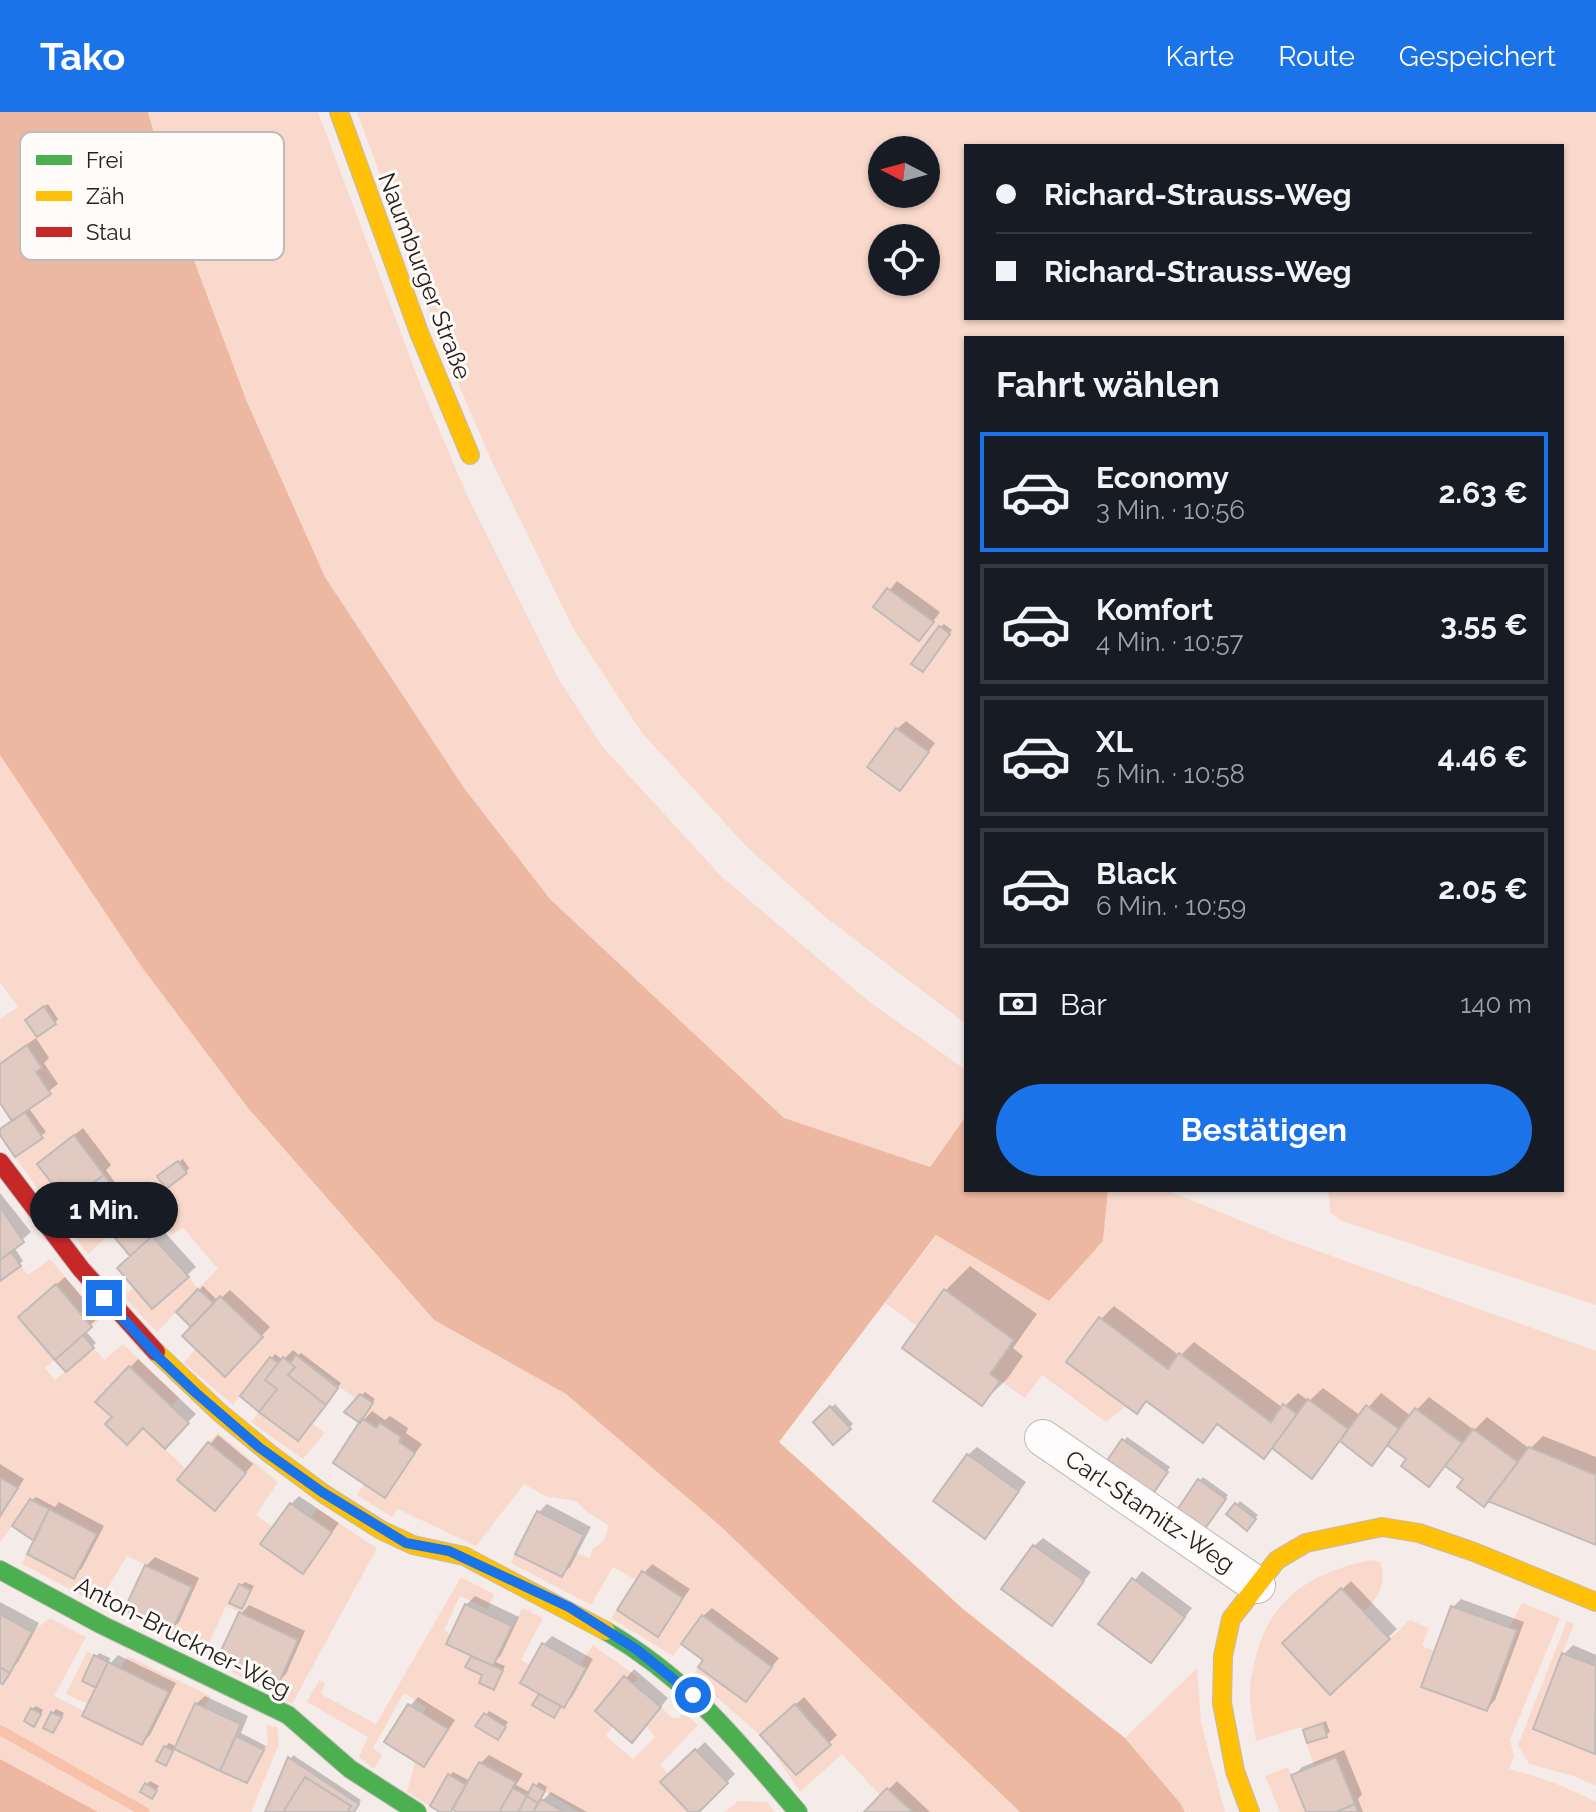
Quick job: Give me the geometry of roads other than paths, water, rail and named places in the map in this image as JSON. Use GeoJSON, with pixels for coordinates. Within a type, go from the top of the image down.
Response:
{"type":"FeatureCollection","features":[{"type":"Feature","properties":{"kind":"street","name":"Naumburger Straße"},"geometry":{"type":"LineString","coordinates":[[339,112],[420,335],[470,455]]}},
{"type":"Feature","properties":{"kind":"street"},"geometry":{"type":"LineString","coordinates":[[0,1162],[86,1278],[131,1328],[196,1393],[260,1448],[322,1492],[406,1543],[449,1551],[469,1560],[569,1607],[636,1649],[711,1710],[798,1812]]}},
{"type":"Feature","properties":{"kind":"street","name":"Carl-Stamitz-Weg"},"geometry":{"type":"LineString","coordinates":[[1043,1438],[1257,1585]]}},
{"type":"Feature","properties":{"kind":"street"},"geometry":{"type":"LineString","coordinates":[[1250,1812],[1235,1771],[1222,1703],[1223,1656],[1231,1619],[1277,1560],[1306,1543],[1382,1527],[1419,1533],[1474,1552],[1596,1602]]}},
{"type":"Feature","properties":{"kind":"street","name":"Anton-Bruckner-Weg"},"geometry":{"type":"LineString","coordinates":[[0,1570],[102,1625],[288,1715],[350,1769],[417,1812]]}},
{"type":"Feature","properties":{"kind":"waterway"},"geometry":{"type":"LineString","coordinates":[[0,1730],[145,1812]]}}]}
